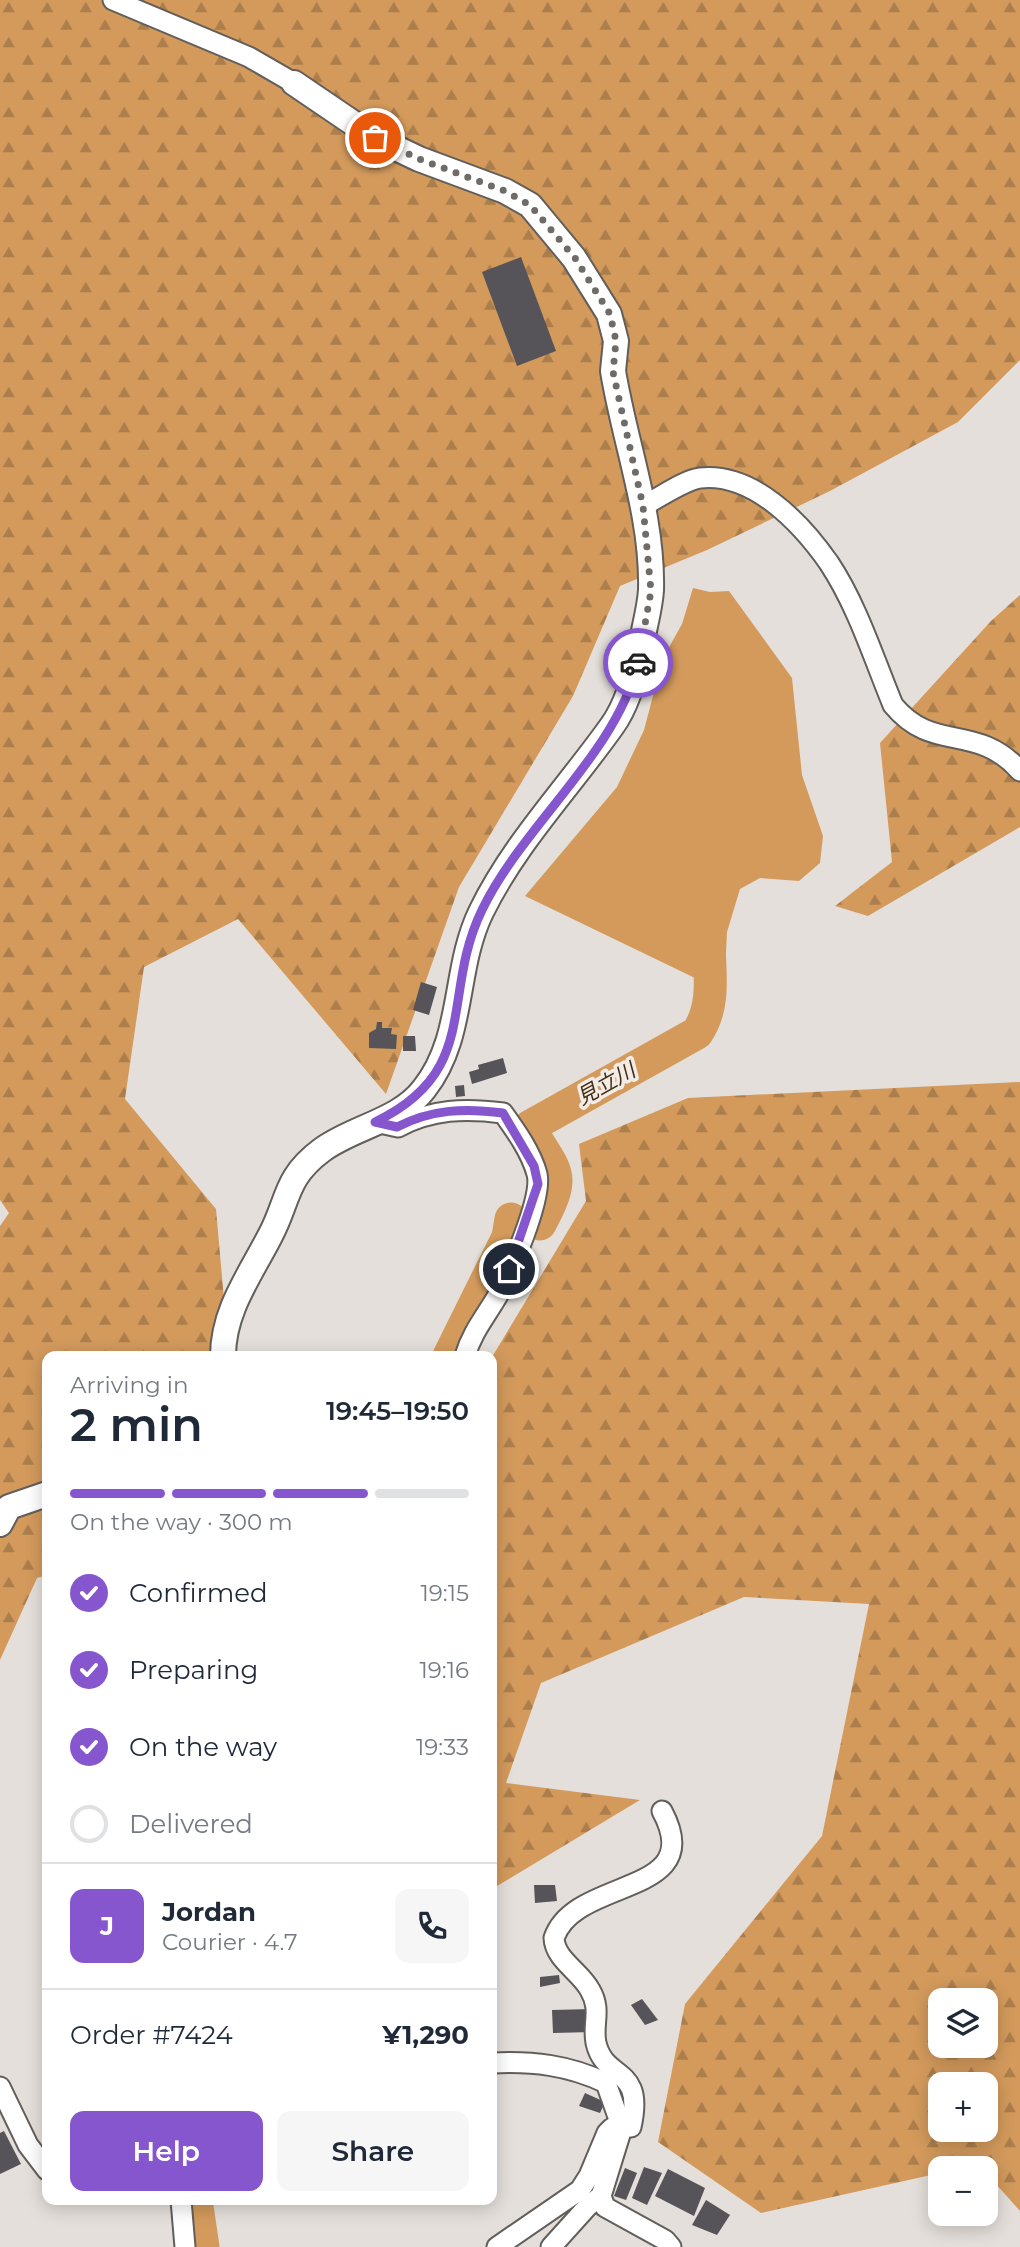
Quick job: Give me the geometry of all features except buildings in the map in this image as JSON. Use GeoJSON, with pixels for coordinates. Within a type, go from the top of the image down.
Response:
{"type":"FeatureCollection","features":[{"type":"Feature","properties":{"kind":"street"},"geometry":{"type":"LineString","coordinates":[[113,0],[248,57],[294,83],[375,138],[419,159],[505,191],[530,205],[545,219],[575,258],[614,326],[616,357],[613,372],[643,506],[651,591],[637,667],[614,723],[498,877],[478,918],[467,957],[449,1049],[439,1068],[422,1092],[406,1107],[322,1149],[296,1176],[284,1196],[272,1234],[233,1304],[223,1351]]}},
{"type":"Feature","properties":{"kind":"street"},"geometry":{"type":"LineString","coordinates":[[643,506],[688,482],[705,478],[732,480],[758,492],[794,523],[829,564],[901,715],[929,734],[986,744],[1010,759],[1020,771]]}},
{"type":"Feature","properties":{"kind":"street"},"geometry":{"type":"LineString","coordinates":[[375,1122],[397,1127],[422,1114],[468,1108],[503,1113],[534,1166],[538,1184],[530,1212],[497,1297],[480,1320],[467,1351]]}},
{"type":"Feature","properties":{"kind":"street"},"geometry":{"type":"LineString","coordinates":[[0,1524],[9,1507],[42,1496]]}},
{"type":"Feature","properties":{"kind":"street"},"geometry":{"type":"LineString","coordinates":[[497,2247],[580,2190],[607,2133],[612,2128],[631,2127],[634,2092],[627,2079],[601,2054],[596,2043],[597,2012],[591,1991],[582,1977],[561,1958],[554,1938],[561,1921],[582,1904],[651,1878],[665,1866],[670,1845],[662,1811]]}},
{"type":"Feature","properties":{"kind":"street"},"geometry":{"type":"LineString","coordinates":[[497,2063],[529,2061],[582,2072],[606,2083],[622,2128],[601,2196],[588,2206],[551,2247]]}},
{"type":"Feature","properties":{"kind":"street"},"geometry":{"type":"LineString","coordinates":[[0,2087],[28,2145],[42,2163]]}},
{"type":"Feature","properties":{"kind":"street"},"geometry":{"type":"LineString","coordinates":[[601,2196],[605,2207],[615,2215],[665,2240],[671,2247]]}},
{"type":"Feature","properties":{"kind":"street"},"geometry":{"type":"LineString","coordinates":[[181,2205],[185,2247]]}},
{"type":"Feature","properties":{"kind":"green space"},"geometry":{"type":"Polygon","coordinates":[[[0,0],[1020,0],[1020,360],[958,422],[830,491],[707,550],[620,586],[573,696],[459,887],[386,1094],[238,919],[144,967],[125,1099],[216,1209],[229,1351],[42,1351],[42,1576],[37,1578],[0,1660],[0,1226],[9,1213],[0,1200],[0,0]]]}},
{"type":"Feature","properties":{"kind":"green space"},"geometry":{"type":"Polygon","coordinates":[[[1020,595],[1020,827],[868,916],[835,906],[892,862],[880,743],[991,621],[1020,595]]]}},
{"type":"Feature","properties":{"kind":"green space"},"geometry":{"type":"Polygon","coordinates":[[[1020,1082],[1020,2211],[998,2186],[998,2156],[928,2156],[928,2176],[761,2213],[658,2142],[685,2004],[822,1836],[869,1604],[744,1597],[541,1683],[506,1783],[640,1800],[497,1886],[496,1351],[586,1201],[579,1144],[688,1098],[1020,1082]]]}},
{"type":"Feature","properties":{"kind":"water"},"geometry":{"type":"Polygon","coordinates":[[[693,588],[710,592],[729,591],[792,678],[802,775],[823,836],[820,863],[799,881],[760,878],[740,889],[727,932],[724,992],[525,896],[617,787],[644,730],[667,651],[682,624],[693,588]]]}},
{"type":"Feature","properties":{"kind":"waterway","name":"見立川"},"geometry":{"type":"LineString","coordinates":[[540,1224],[554,1194],[555,1174],[529,1127],[697,1033],[707,1013],[709,1002],[709,945]]}},
{"type":"Feature","properties":{"kind":"waterway","name":"見立川"},"geometry":{"type":"LineString","coordinates":[[451,1351],[508,1237],[511,1219]]}},
{"type":"Feature","properties":{"kind":"waterway","name":"見立川"},"geometry":{"type":"LineString","coordinates":[[197,2205],[203,2247]]}},
{"type":"Feature","properties":{"kind":"way so far"},"geometry":{"type":"LineString","coordinates":[[375,138],[419,159],[505,191],[530,205],[545,219],[575,258],[610,314],[616,341],[613,372],[643,506],[651,591],[638,663]]}},
{"type":"Feature","properties":{"kind":"route"},"geometry":{"type":"LineString","coordinates":[[509,1269],[538,1184],[534,1166],[503,1113],[468,1108],[422,1114],[397,1127],[375,1122],[406,1107],[422,1092],[439,1068],[449,1049],[467,957],[478,918],[498,877],[614,723],[638,663]]}}]}
